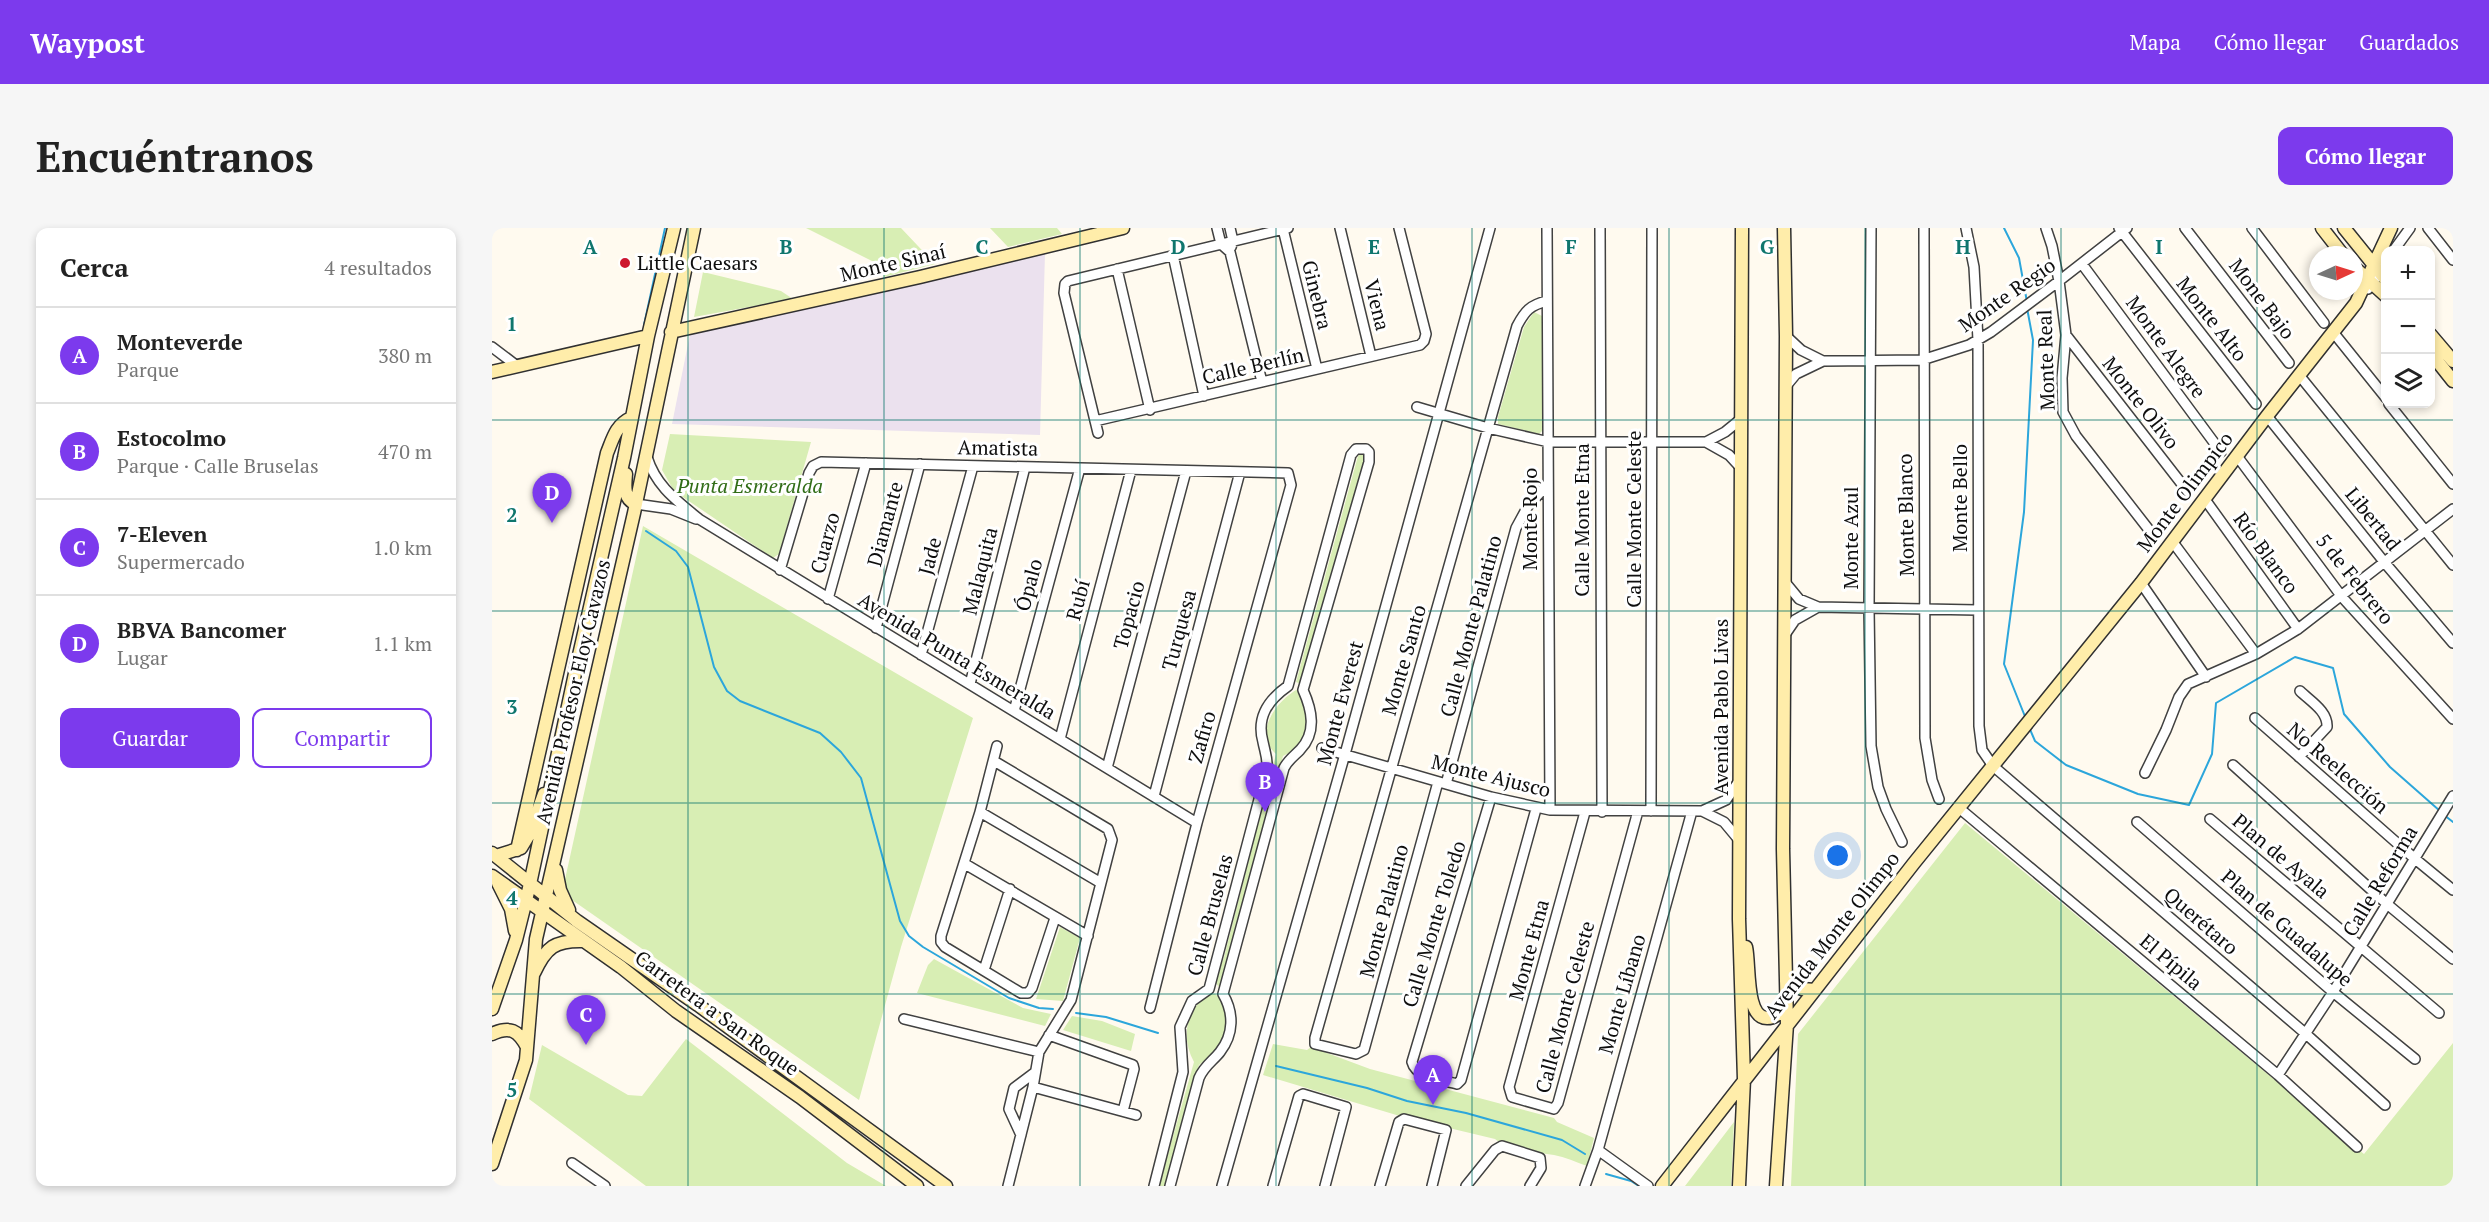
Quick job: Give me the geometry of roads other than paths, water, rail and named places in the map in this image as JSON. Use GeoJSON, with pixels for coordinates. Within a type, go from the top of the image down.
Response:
{"type":"FeatureCollection","features":[{"type":"Feature","properties":{"kind":"main road","name":"Avenida Profesor Eloy Cavazos"},"geometry":{"type":"LineString","coordinates":[[492,1009],[516,940],[530,884],[624,458],[648,336],[674,228]]}},
{"type":"Feature","properties":{"kind":"main road","name":"Avenida Profesor Eloy Cavazos"},"geometry":{"type":"LineString","coordinates":[[492,1164],[523,1073],[534,950],[636,504],[694,228]]}},
{"type":"Feature","properties":{"kind":"main road","name":"Monte Sinaí"},"geometry":{"type":"LineString","coordinates":[[671,332],[921,277],[1123,228]]}},
{"type":"Feature","properties":{"kind":"main road","name":"Avenida Pablo Livas"},"geometry":{"type":"LineString","coordinates":[[1740,1186],[1744,1079],[1739,919],[1741,843],[1739,781],[1742,699],[1740,467],[1742,228]]}},
{"type":"Feature","properties":{"kind":"main road"},"geometry":{"type":"LineString","coordinates":[[1776,1186],[1787,1024],[1783,849],[1786,387],[1784,228]]}},
{"type":"Feature","properties":{"kind":"main road"},"geometry":{"type":"LineString","coordinates":[[2322,228],[2336,246]]}},
{"type":"Feature","properties":{"kind":"main road"},"geometry":{"type":"LineString","coordinates":[[2344,228],[2381,270],[2369,282]]}},
{"type":"Feature","properties":{"kind":"main road"},"geometry":{"type":"LineString","coordinates":[[2387,246],[2391,228]]}},
{"type":"Feature","properties":{"kind":"main road"},"geometry":{"type":"LineString","coordinates":[[2363,276],[2381,292]]}},
{"type":"Feature","properties":{"kind":"main road","name":"Monte Olimpico"},"geometry":{"type":"LineString","coordinates":[[2038,712],[2141,583],[2369,282]]}},
{"type":"Feature","properties":{"kind":"main road"},"geometry":{"type":"LineString","coordinates":[[492,372],[648,336]]}},
{"type":"Feature","properties":{"kind":"main road"},"geometry":{"type":"LineString","coordinates":[[2435,340],[2453,361]]}},
{"type":"Feature","properties":{"kind":"main road"},"geometry":{"type":"LineString","coordinates":[[2432,354],[2453,381]]}},
{"type":"Feature","properties":{"kind":"main road"},"geometry":{"type":"LineString","coordinates":[[517,850],[607,453],[617,429],[624,421],[631,418]]}},
{"type":"Feature","properties":{"kind":"main road"},"geometry":{"type":"LineString","coordinates":[[624,458],[626,494],[630,501],[636,504]]}},
{"type":"Feature","properties":{"kind":"main road"},"geometry":{"type":"LineString","coordinates":[[580,570],[600,561]]}},
{"type":"Feature","properties":{"kind":"main road"},"geometry":{"type":"LineString","coordinates":[[564,643],[577,664]]}},
{"type":"Feature","properties":{"kind":"main road","name":"Avenida Monte Olimpo"},"geometry":{"type":"LineString","coordinates":[[1662,1186],[2011,741],[2038,712]]}},
{"type":"Feature","properties":{"kind":"main road"},"geometry":{"type":"LineString","coordinates":[[494,854],[517,850],[525,843],[544,794],[552,783]]}},
{"type":"Feature","properties":{"kind":"main road"},"geometry":{"type":"LineString","coordinates":[[558,847],[556,868],[560,890],[568,909],[577,921]]}},
{"type":"Feature","properties":{"kind":"main road","name":"Carretera a San Roque"},"geometry":{"type":"LineString","coordinates":[[494,854],[577,921],[698,1005],[903,1155]]}},
{"type":"Feature","properties":{"kind":"main road"},"geometry":{"type":"LineString","coordinates":[[494,877],[514,917],[516,940]]}},
{"type":"Feature","properties":{"kind":"main road","name":"Carretera a San Roque"},"geometry":{"type":"LineString","coordinates":[[494,877],[584,941],[676,1011],[800,1097],[917,1186]]}},
{"type":"Feature","properties":{"kind":"main road"},"geometry":{"type":"LineString","coordinates":[[1739,919],[1749,962],[1754,1011],[1761,1017],[1773,1017],[1780,1012],[1786,996]]}},
{"type":"Feature","properties":{"kind":"main road"},"geometry":{"type":"LineString","coordinates":[[531,980],[542,959],[554,945],[566,941],[584,941]]}},
{"type":"Feature","properties":{"kind":"main road"},"geometry":{"type":"LineString","coordinates":[[1786,981],[1802,989],[1815,990]]}},
{"type":"Feature","properties":{"kind":"main road"},"geometry":{"type":"LineString","coordinates":[[492,1034],[504,1029],[513,1030],[521,1036],[527,1047]]}},
{"type":"Feature","properties":{"kind":"main road"},"geometry":{"type":"LineString","coordinates":[[903,1155],[920,1179],[921,1186]]}},
{"type":"Feature","properties":{"kind":"main road"},"geometry":{"type":"LineString","coordinates":[[903,1155],[946,1186]]}},
{"type":"Feature","properties":{"kind":"street"},"geometry":{"type":"LineString","coordinates":[[1218,228],[1221,244],[1230,252]]}},
{"type":"Feature","properties":{"kind":"street"},"geometry":{"type":"LineString","coordinates":[[1230,228],[1233,241],[1230,252],[1262,382]]}},
{"type":"Feature","properties":{"kind":"street","name":"Viena"},"geometry":{"type":"LineString","coordinates":[[1340,228],[1371,356]]}},
{"type":"Feature","properties":{"kind":"street","name":"Calle Berlín"},"geometry":{"type":"LineString","coordinates":[[1095,421],[1150,410],[1420,345],[1426,334],[1399,228]]}},
{"type":"Feature","properties":{"kind":"street","name":"Monte Everest"},"geometry":{"type":"LineString","coordinates":[[1222,1186],[1345,754],[1437,413],[1490,228]]}},
{"type":"Feature","properties":{"kind":"street","name":"Monte Rojo"},"geometry":{"type":"LineString","coordinates":[[1547,228],[1550,810]]}},
{"type":"Feature","properties":{"kind":"street","name":"Calle Monte Etna"},"geometry":{"type":"LineString","coordinates":[[1600,228],[1602,812]]}},
{"type":"Feature","properties":{"kind":"street","name":"Calle Monte Celeste"},"geometry":{"type":"LineString","coordinates":[[1652,228],[1652,811]]}},
{"type":"Feature","properties":{"kind":"street","name":"Monte Azul"},"geometry":{"type":"LineString","coordinates":[[1871,228],[1869,609],[1871,746],[1878,788],[1902,842]]}},
{"type":"Feature","properties":{"kind":"street","name":"Monte Blanco"},"geometry":{"type":"LineString","coordinates":[[1924,228],[1922,360],[1925,738],[1932,780],[1939,799]]}},
{"type":"Feature","properties":{"kind":"street","name":"Monte Bello"},"geometry":{"type":"LineString","coordinates":[[1966,228],[1974,267],[1978,340],[1977,610],[1980,740],[1982,750],[1993,766]]}},
{"type":"Feature","properties":{"kind":"street","name":"Monte Real"},"geometry":{"type":"LineString","coordinates":[[2046,228],[2059,281],[2066,335],[2061,399],[2068,425],[2153,535]]}},
{"type":"Feature","properties":{"kind":"street","name":"Mone Bajo"},"geometry":{"type":"LineString","coordinates":[[2185,228],[2289,363]]}},
{"type":"Feature","properties":{"kind":"street"},"geometry":{"type":"LineString","coordinates":[[2252,228],[2324,323]]}},
{"type":"Feature","properties":{"kind":"street"},"geometry":{"type":"LineString","coordinates":[[2397,246],[2410,228]]}},
{"type":"Feature","properties":{"kind":"street"},"geometry":{"type":"LineString","coordinates":[[2428,228],[2453,260]]}},
{"type":"Feature","properties":{"kind":"street"},"geometry":{"type":"LineString","coordinates":[[1098,434],[1063,288],[1068,281],[1285,229]]}},
{"type":"Feature","properties":{"kind":"street","name":"Ginebra"},"geometry":{"type":"LineString","coordinates":[[1285,229],[1317,369]]}},
{"type":"Feature","properties":{"kind":"street","name":"Monte Regio"},"geometry":{"type":"LineString","coordinates":[[1786,336],[1801,351],[1823,361],[1922,360],[1939,356],[1978,340],[2082,264],[2122,229]]}},
{"type":"Feature","properties":{"kind":"street","name":"Monte Alto"},"geometry":{"type":"LineString","coordinates":[[2122,229],[2256,404]]}},
{"type":"Feature","properties":{"kind":"street"},"geometry":{"type":"LineString","coordinates":[[1173,255],[1204,396]]}},
{"type":"Feature","properties":{"kind":"street","name":"Monte Alegre"},"geometry":{"type":"LineString","coordinates":[[2082,264],[2221,452]]}},
{"type":"Feature","properties":{"kind":"street"},"geometry":{"type":"LineString","coordinates":[[1118,269],[1150,410]]}},
{"type":"Feature","properties":{"kind":"street","name":"Monte Santo"},"geometry":{"type":"LineString","coordinates":[[1364,1050],[1356,1054],[1315,1044],[1318,1027],[1517,326],[1527,308],[1547,301]]}},
{"type":"Feature","properties":{"kind":"street"},"geometry":{"type":"LineString","coordinates":[[2333,332],[2381,393]]}},
{"type":"Feature","properties":{"kind":"street","name":"Monte Olivo"},"geometry":{"type":"LineString","coordinates":[[2066,335],[2188,492]]}},
{"type":"Feature","properties":{"kind":"street"},"geometry":{"type":"LineString","coordinates":[[492,347],[517,366]]}},
{"type":"Feature","properties":{"kind":"street","name":"Monte Regio"},"geometry":{"type":"LineString","coordinates":[[1786,387],[1796,374],[1823,361]]}},
{"type":"Feature","properties":{"kind":"street"},"geometry":{"type":"LineString","coordinates":[[2299,375],[2453,565]]}},
{"type":"Feature","properties":{"kind":"street"},"geometry":{"type":"LineString","coordinates":[[1417,407],[1488,428],[1549,442],[1706,442],[1729,454],[1740,467]]}},
{"type":"Feature","properties":{"kind":"street"},"geometry":{"type":"LineString","coordinates":[[2393,408],[2453,484]]}},
{"type":"Feature","properties":{"kind":"street","name":"Libertad"},"geometry":{"type":"LineString","coordinates":[[2267,416],[2385,563],[2453,643]]}},
{"type":"Feature","properties":{"kind":"street"},"geometry":{"type":"LineString","coordinates":[[1706,442],[1725,432],[1741,419]]}},
{"type":"Feature","properties":{"kind":"street","name":"Calle Bruselas"},"geometry":{"type":"LineString","coordinates":[[1154,1186],[1184,1072],[1180,1027],[1192,1001],[1209,989],[1267,770],[1267,758],[1261,734],[1262,717],[1269,702],[1288,686],[1351,455],[1356,449],[1366,449],[1369,452],[1369,462],[1303,690],[1310,707],[1310,733],[1302,748],[1284,768],[1223,994],[1231,1011],[1231,1028],[1224,1046],[1204,1068],[1199,1078],[1170,1186]]}},
{"type":"Feature","properties":{"kind":"street","name":"Avenida Punta Esmeralda"},"geometry":{"type":"LineString","coordinates":[[646,456],[651,470],[666,492],[699,519],[1197,823]]}},
{"type":"Feature","properties":{"kind":"street","name":"5 de Febrero"},"geometry":{"type":"LineString","coordinates":[[2237,456],[2342,597],[2453,719]]}},
{"type":"Feature","properties":{"kind":"street","name":"Amatista"},"geometry":{"type":"LineString","coordinates":[[780,570],[811,469],[816,464],[826,462],[1282,472],[1290,476]]}},
{"type":"Feature","properties":{"kind":"street","name":"Cuarzo"},"geometry":{"type":"LineString","coordinates":[[828,598],[866,463]]}},
{"type":"Feature","properties":{"kind":"street","name":"Diamante"},"geometry":{"type":"LineString","coordinates":[[876,627],[920,464]]}},
{"type":"Feature","properties":{"kind":"street","name":"Jade"},"geometry":{"type":"LineString","coordinates":[[921,655],[973,466]]}},
{"type":"Feature","properties":{"kind":"street","name":"Malaquita"},"geometry":{"type":"LineString","coordinates":[[970,684],[1025,467]]}},
{"type":"Feature","properties":{"kind":"street","name":"Ópalo"},"geometry":{"type":"LineString","coordinates":[[1014,711],[1080,468]]}},
{"type":"Feature","properties":{"kind":"street","name":"Rubí"},"geometry":{"type":"LineString","coordinates":[[1060,739],[1131,470]]}},
{"type":"Feature","properties":{"kind":"street","name":"Topacio"},"geometry":{"type":"LineString","coordinates":[[1107,768],[1186,471]]}},
{"type":"Feature","properties":{"kind":"street","name":"Turquesa"},"geometry":{"type":"LineString","coordinates":[[1154,796],[1239,472]]}},
{"type":"Feature","properties":{"kind":"street","name":"Zafiro"},"geometry":{"type":"LineString","coordinates":[[1150,1008],[1197,823],[1291,485],[1290,476]]}},
{"type":"Feature","properties":{"kind":"street","name":"Calle Monte Palatino"},"geometry":{"type":"LineString","coordinates":[[1442,783],[1516,528],[1528,506],[1547,485]]}},
{"type":"Feature","properties":{"kind":"street","name":"Río Blanco"},"geometry":{"type":"LineString","coordinates":[[2204,498],[2298,628]]}},
{"type":"Feature","properties":{"kind":"street","name":"Avenida Punta Esmeralda"},"geometry":{"type":"LineString","coordinates":[[636,504],[670,509],[699,519]]}},
{"type":"Feature","properties":{"kind":"street"},"geometry":{"type":"LineString","coordinates":[[2145,773],[2184,687],[2191,681],[2206,677],[2256,654],[2298,628],[2342,597],[2453,509]]}},
{"type":"Feature","properties":{"kind":"street"},"geometry":{"type":"LineString","coordinates":[[2172,542],[2256,654]]}},
{"type":"Feature","properties":{"kind":"street"},"geometry":{"type":"LineString","coordinates":[[1785,582],[1799,599],[1818,608],[1977,610]]}},
{"type":"Feature","properties":{"kind":"street"},"geometry":{"type":"LineString","coordinates":[[2141,583],[2206,677]]}},
{"type":"Feature","properties":{"kind":"street"},"geometry":{"type":"LineString","coordinates":[[1784,636],[1795,621],[1818,608]]}},
{"type":"Feature","properties":{"kind":"street"},"geometry":{"type":"LineString","coordinates":[[1288,686],[1303,690]]}},
{"type":"Feature","properties":{"kind":"street"},"geometry":{"type":"LineString","coordinates":[[2299,757],[2327,727],[2325,715],[2300,691]]}},
{"type":"Feature","properties":{"kind":"street","name":"No Reelección"},"geometry":{"type":"LineString","coordinates":[[2255,718],[2453,890]]}},
{"type":"Feature","properties":{"kind":"street"},"geometry":{"type":"LineString","coordinates":[[997,746],[941,942],[945,947],[1021,993],[1028,993],[1055,918]]}},
{"type":"Feature","properties":{"kind":"street","name":"Monte Ajusco"},"geometry":{"type":"LineString","coordinates":[[1322,748],[1491,797],[1550,810],[1702,811],[1726,800],[1739,781]]}},
{"type":"Feature","properties":{"kind":"street"},"geometry":{"type":"LineString","coordinates":[[994,761],[1108,829],[1112,840],[1071,1000],[1039,1053],[1033,1087],[1008,1186]]}},
{"type":"Feature","properties":{"kind":"street"},"geometry":{"type":"LineString","coordinates":[[2233,765],[2387,904],[2453,959]]}},
{"type":"Feature","properties":{"kind":"street","name":"Querétaro"},"geometry":{"type":"LineString","coordinates":[[1993,766],[2306,1034],[2385,1105]]}},
{"type":"Feature","properties":{"kind":"street","name":"Monte Palatino"},"geometry":{"type":"LineString","coordinates":[[1364,1050],[1442,783]]}},
{"type":"Feature","properties":{"kind":"street","name":"Calle Monte Toledo"},"geometry":{"type":"LineString","coordinates":[[1491,797],[1412,1062],[1413,1067],[1420,1073],[1457,1084],[1461,1080],[1536,808]]}},
{"type":"Feature","properties":{"kind":"street","name":"Calle Reforma"},"geometry":{"type":"LineString","coordinates":[[2278,1075],[2333,992],[2451,799]]}},
{"type":"Feature","properties":{"kind":"street","name":"El Pípila"},"geometry":{"type":"LineString","coordinates":[[1959,808],[2278,1075],[2357,1147]]}},
{"type":"Feature","properties":{"kind":"street","name":"Calle Monte Celeste"},"geometry":{"type":"LineString","coordinates":[[1512,1097],[1554,1109],[1558,1103],[1638,811]]}},
{"type":"Feature","properties":{"kind":"street"},"geometry":{"type":"LineString","coordinates":[[1702,811],[1724,822],[1741,843]]}},
{"type":"Feature","properties":{"kind":"street"},"geometry":{"type":"LineString","coordinates":[[980,812],[1101,883]]}},
{"type":"Feature","properties":{"kind":"street","name":"Monte Etna"},"geometry":{"type":"LineString","coordinates":[[1512,1097],[1509,1088],[1585,812]]}},
{"type":"Feature","properties":{"kind":"street","name":"Monte Líbano"},"geometry":{"type":"LineString","coordinates":[[1585,1186],[1598,1150],[1692,812]]}},
{"type":"Feature","properties":{"kind":"street","name":"Plan de Ayala"},"geometry":{"type":"LineString","coordinates":[[2210,819],[2439,1013]]}},
{"type":"Feature","properties":{"kind":"street","name":"Plan de Guadalupe"},"geometry":{"type":"LineString","coordinates":[[2137,822],[2333,992],[2415,1059]]}},
{"type":"Feature","properties":{"kind":"street"},"geometry":{"type":"LineString","coordinates":[[964,864],[1088,936]]}},
{"type":"Feature","properties":{"kind":"street"},"geometry":{"type":"LineString","coordinates":[[984,970],[1010,890]]}},
{"type":"Feature","properties":{"kind":"street"},"geometry":{"type":"LineString","coordinates":[[1209,989],[1223,994]]}},
{"type":"Feature","properties":{"kind":"street"},"geometry":{"type":"LineString","coordinates":[[904,1019],[1039,1053]]}},
{"type":"Feature","properties":{"kind":"street"},"geometry":{"type":"LineString","coordinates":[[1049,1035],[1133,1065],[1134,1069],[1123,1111]]}},
{"type":"Feature","properties":{"kind":"street"},"geometry":{"type":"LineString","coordinates":[[1021,1135],[1009,1109],[1014,1088],[1034,1073]]}},
{"type":"Feature","properties":{"kind":"street"},"geometry":{"type":"LineString","coordinates":[[1033,1087],[1136,1115]]}},
{"type":"Feature","properties":{"kind":"street"},"geometry":{"type":"LineString","coordinates":[[1273,1186],[1299,1096],[1303,1094],[1343,1105],[1346,1112],[1325,1186]]}},
{"type":"Feature","properties":{"kind":"street"},"geometry":{"type":"LineString","coordinates":[[1380,1186],[1399,1122],[1406,1119],[1444,1128],[1432,1186]]}},
{"type":"Feature","properties":{"kind":"street"},"geometry":{"type":"LineString","coordinates":[[1466,1186],[1502,1146],[1540,1158],[1541,1168],[1530,1186]]}},
{"type":"Feature","properties":{"kind":"street"},"geometry":{"type":"LineString","coordinates":[[1598,1150],[1648,1186]]}},
{"type":"Feature","properties":{"kind":"street"},"geometry":{"type":"LineString","coordinates":[[572,1163],[590,1181],[605,1186]]}},
{"type":"Feature","properties":{"kind":"waterway"},"geometry":{"type":"LineString","coordinates":[[644,325],[665,228]]}},
{"type":"Feature","properties":{"kind":"waterway"},"geometry":{"type":"LineString","coordinates":[[2004,228],[2019,258],[2027,302]]}},
{"type":"Feature","properties":{"kind":"waterway"},"geometry":{"type":"LineString","coordinates":[[2026,719],[2004,664],[2024,512],[2033,340],[2027,308]]}},
{"type":"Feature","properties":{"kind":"waterway"},"geometry":{"type":"LineString","coordinates":[[646,531],[676,551],[688,567],[714,667],[727,691],[740,701],[820,733],[841,752],[861,778],[900,921],[909,936],[923,947],[1009,998],[1039,1008],[1053,1009]]}},
{"type":"Feature","properties":{"kind":"waterway"},"geometry":{"type":"LineString","coordinates":[[2029,727],[2035,741],[2066,765],[2138,794],[2189,805],[2212,754],[2216,703],[2295,657],[2333,668],[2344,714],[2390,767],[2440,811]]}},
{"type":"Feature","properties":{"kind":"waterway"},"geometry":{"type":"LineString","coordinates":[[2444,815],[2453,822]]}},
{"type":"Feature","properties":{"kind":"waterway"},"geometry":{"type":"LineString","coordinates":[[1076,1013],[1106,1017],[1158,1033]]}},
{"type":"Feature","properties":{"kind":"waterway"},"geometry":{"type":"LineString","coordinates":[[1276,1066],[1367,1088],[1407,1101],[1466,1113],[1562,1140],[1585,1154]]}},
{"type":"Feature","properties":{"kind":"waterway"},"geometry":{"type":"LineString","coordinates":[[1606,1174],[1631,1181],[1639,1186]]}},
{"type":"Feature","properties":{"kind":"place","name":"Little Caesars"},"geometry":{"type":"Point","coordinates":[625,263]}},
{"type":"Feature","properties":{"kind":"place","name":"BBVA Bancomer"},"geometry":{"type":"Point","coordinates":[552,523]}},
{"type":"Feature","properties":{"kind":"place","name":"Estocolmo"},"geometry":{"type":"Point","coordinates":[1265,812]}},
{"type":"Feature","properties":{"kind":"place","name":"7-Eleven"},"geometry":{"type":"Point","coordinates":[586,1045]}},
{"type":"Feature","properties":{"kind":"place","name":"Monteverde"},"geometry":{"type":"Point","coordinates":[1433,1105]}},
{"type":"Feature","properties":{"kind":"park label","name":"Punta Esmeralda"},"geometry":{"type":"Point","coordinates":[750,486]}}]}
